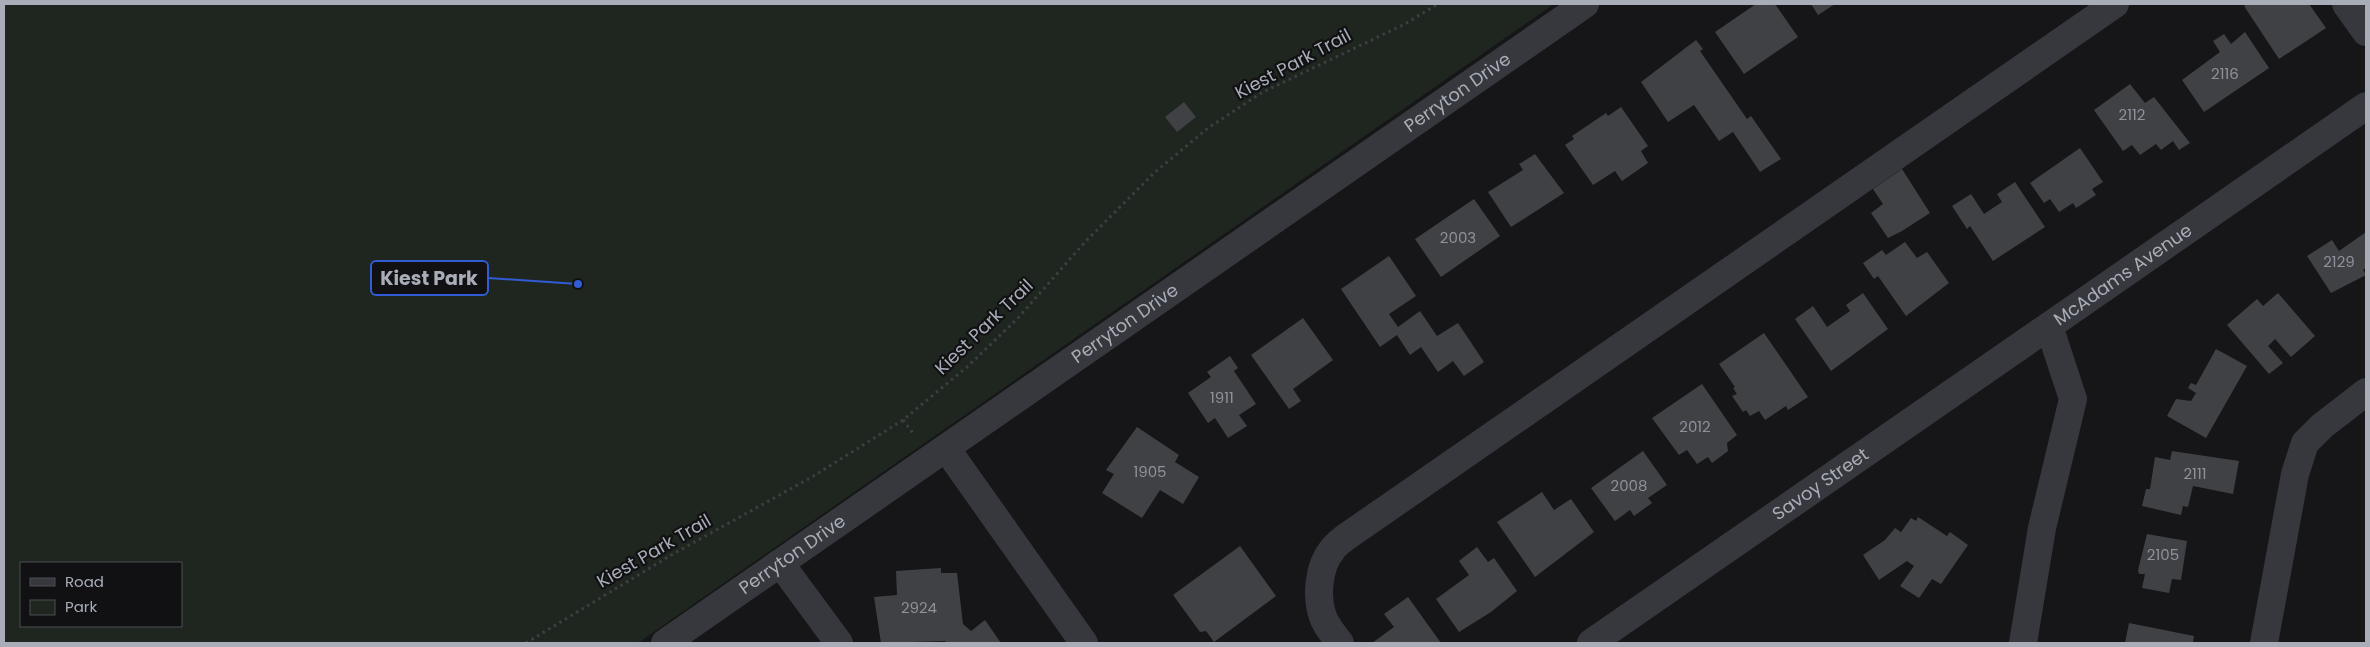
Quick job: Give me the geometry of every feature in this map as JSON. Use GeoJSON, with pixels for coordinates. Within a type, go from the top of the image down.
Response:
{"type":"FeatureCollection","features":[{"type":"Feature","properties":{"kind":"street","name":"Perryton Drive"},"geometry":{"type":"LineString","coordinates":[[665,643],[1585,4]]}},
{"type":"Feature","properties":{"kind":"street"},"geometry":{"type":"LineString","coordinates":[[1340,643],[1323,617],[1320,580],[1324,563],[1332,550],[1346,536],[2115,4]]}},
{"type":"Feature","properties":{"kind":"street"},"geometry":{"type":"LineString","coordinates":[[2346,4],[2366,32]]}},
{"type":"Feature","properties":{"kind":"street","name":"McAdams Avenue"},"geometry":{"type":"LineString","coordinates":[[2023,643],[2042,528],[2073,398],[2049,326],[2366,106]]}},
{"type":"Feature","properties":{"kind":"street","name":"Savoy Street"},"geometry":{"type":"LineString","coordinates":[[1591,643],[2049,326]]}},
{"type":"Feature","properties":{"kind":"street"},"geometry":{"type":"LineString","coordinates":[[2264,643],[2294,474],[2305,443],[2322,426],[2366,392]]}},
{"type":"Feature","properties":{"kind":"street"},"geometry":{"type":"LineString","coordinates":[[946,448],[1084,643]]}},
{"type":"Feature","properties":{"kind":"street"},"geometry":{"type":"LineString","coordinates":[[780,563],[839,643]]}},
{"type":"Feature","properties":{"kind":"path","name":"Kiest Park Trail"},"geometry":{"type":"LineString","coordinates":[[526,643],[673,554],[812,477],[903,420],[967,367],[1018,318],[1085,242],[1147,180],[1208,128],[1263,92],[1403,25],[1438,4]]}},
{"type":"Feature","properties":{"kind":"path"},"geometry":{"type":"LineString","coordinates":[[903,420],[918,441]]}},
{"type":"Feature","properties":{"kind":"green space"},"geometry":{"type":"Polygon","coordinates":[[[4,4],[1554,4],[638,643],[4,643],[4,4]]]}},
{"type":"Feature","properties":{"kind":"building"},"geometry":{"type":"Polygon","coordinates":[[[1756,4],[1775,4],[1798,37],[1744,74],[1715,32],[1756,4]]]}},
{"type":"Feature","properties":{"kind":"building"},"geometry":{"type":"Polygon","coordinates":[[[1811,4],[1835,4],[1818,15],[1811,4]]]}},
{"type":"Feature","properties":{"kind":"building"},"geometry":{"type":"Polygon","coordinates":[[[2248,4],[2309,4],[2326,28],[2279,59],[2244,6],[2248,4]]]}},
{"type":"Feature","properties":{"kind":"building"},"geometry":{"type":"Polygon","coordinates":[[[2245,32],[2269,68],[2204,112],[2182,80],[2220,52],[2213,41],[2224,34],[2231,44],[2245,32]]]}},
{"type":"Feature","properties":{"kind":"building"},"geometry":{"type":"Polygon","coordinates":[[[1696,40],[1703,49],[1700,51],[1747,119],[1751,116],[1781,159],[1760,172],[1733,132],[1719,141],[1694,105],[1668,122],[1641,82],[1696,40]]]}},
{"type":"Feature","properties":{"kind":"building"},"geometry":{"type":"Polygon","coordinates":[[[2130,84],[2145,103],[2154,97],[2190,143],[2179,150],[2173,141],[2161,150],[2156,144],[2140,155],[2132,145],[2123,151],[2094,110],[2130,84]]]}},
{"type":"Feature","properties":{"kind":"building"},"geometry":{"type":"Polygon","coordinates":[[[1184,102],[1196,117],[1177,132],[1165,117],[1184,102]]]}},
{"type":"Feature","properties":{"kind":"building"},"geometry":{"type":"Polygon","coordinates":[[[1621,107],[1648,146],[1641,151],[1648,163],[1622,181],[1615,171],[1593,185],[1565,145],[1574,139],[1572,136],[1606,113],[1608,116],[1621,107]]]}},
{"type":"Feature","properties":{"kind":"building"},"geometry":{"type":"Polygon","coordinates":[[[2080,148],[2103,182],[2092,189],[2096,195],[2076,208],[2073,203],[2059,212],[2050,199],[2044,203],[2030,183],[2080,148]]]}},
{"type":"Feature","properties":{"kind":"building"},"geometry":{"type":"Polygon","coordinates":[[[1535,154],[1564,193],[1511,227],[1488,192],[1523,170],[1519,164],[1535,154]]]}},
{"type":"Feature","properties":{"kind":"building"},"geometry":{"type":"Polygon","coordinates":[[[1902,169],[1930,213],[1888,238],[1871,213],[1883,204],[1873,189],[1902,169]]]}},
{"type":"Feature","properties":{"kind":"building"},"geometry":{"type":"Polygon","coordinates":[[[2015,182],[2045,227],[1993,261],[1970,226],[1967,229],[1952,206],[1971,194],[1984,214],[2002,202],[1997,194],[2015,182]]]}},
{"type":"Feature","properties":{"kind":"building"},"geometry":{"type":"Polygon","coordinates":[[[1474,199],[1500,236],[1441,277],[1415,239],[1474,199]]]}},
{"type":"Feature","properties":{"kind":"building"},"geometry":{"type":"Polygon","coordinates":[[[2366,232],[2366,268],[2363,270],[2366,275],[2331,293],[2307,256],[2332,240],[2339,251],[2366,232]]]}},
{"type":"Feature","properties":{"kind":"building"},"geometry":{"type":"Polygon","coordinates":[[[1905,242],[1917,258],[1927,252],[1949,283],[1906,316],[1878,276],[1874,279],[1863,263],[1882,250],[1886,255],[1905,242]]]}},
{"type":"Feature","properties":{"kind":"building"},"geometry":{"type":"Polygon","coordinates":[[[1389,256],[1416,296],[1389,314],[1398,327],[1420,311],[1437,336],[1458,323],[1484,362],[1464,376],[1453,361],[1438,372],[1421,347],[1410,355],[1397,335],[1380,347],[1341,289],[1389,256]]]}},
{"type":"Feature","properties":{"kind":"building"},"geometry":{"type":"Polygon","coordinates":[[[1863,293],[1888,329],[1831,371],[1795,319],[1813,306],[1827,327],[1850,311],[1846,305],[1863,293]]]}},
{"type":"Feature","properties":{"kind":"building"},"geometry":{"type":"Polygon","coordinates":[[[2278,293],[2315,336],[2291,357],[2275,339],[2268,346],[2283,363],[2269,374],[2227,325],[2257,299],[2263,306],[2278,293]]]}},
{"type":"Feature","properties":{"kind":"building"},"geometry":{"type":"Polygon","coordinates":[[[1303,318],[1333,360],[1293,389],[1301,401],[1289,409],[1251,355],[1303,318]]]}},
{"type":"Feature","properties":{"kind":"building"},"geometry":{"type":"Polygon","coordinates":[[[1764,333],[1808,397],[1788,410],[1786,406],[1765,420],[1759,411],[1750,416],[1746,410],[1743,412],[1732,396],[1737,394],[1733,388],[1735,387],[1719,364],[1764,333]]]}},
{"type":"Feature","properties":{"kind":"building"},"geometry":{"type":"Polygon","coordinates":[[[2216,349],[2247,366],[2206,438],[2167,416],[2176,399],[2191,401],[2196,393],[2188,388],[2191,383],[2196,385],[2216,349]]]}},
{"type":"Feature","properties":{"kind":"building"},"geometry":{"type":"Polygon","coordinates":[[[1230,356],[1238,368],[1234,371],[1256,404],[1239,415],[1247,426],[1228,438],[1215,418],[1208,423],[1188,393],[1211,377],[1207,372],[1230,356]]]}},
{"type":"Feature","properties":{"kind":"building"},"geometry":{"type":"Polygon","coordinates":[[[1702,384],[1737,435],[1727,443],[1728,451],[1712,463],[1708,457],[1697,464],[1687,450],[1679,455],[1652,418],[1702,384]]]}},
{"type":"Feature","properties":{"kind":"building"},"geometry":{"type":"Polygon","coordinates":[[[1137,427],[1179,455],[1175,462],[1199,477],[1183,504],[1160,490],[1142,518],[1102,493],[1114,474],[1106,470],[1137,427]]]}},
{"type":"Feature","properties":{"kind":"building"},"geometry":{"type":"Polygon","coordinates":[[[1643,451],[1667,485],[1648,498],[1652,503],[1634,516],[1630,510],[1615,521],[1591,488],[1643,451]]]}},
{"type":"Feature","properties":{"kind":"building"},"geometry":{"type":"Polygon","coordinates":[[[2172,451],[2239,461],[2233,494],[2193,486],[2188,507],[2183,506],[2181,515],[2142,506],[2146,489],[2150,489],[2155,457],[2170,460],[2172,451]]]}},
{"type":"Feature","properties":{"kind":"building"},"geometry":{"type":"Polygon","coordinates":[[[1542,492],[1554,510],[1571,499],[1594,532],[1535,577],[1497,522],[1542,492]]]}},
{"type":"Feature","properties":{"kind":"building"},"geometry":{"type":"Polygon","coordinates":[[[1918,517],[1947,536],[1950,532],[1968,545],[1941,584],[1932,579],[1919,598],[1900,586],[1914,566],[1907,561],[1879,580],[1863,555],[1885,540],[1895,528],[1901,532],[1911,518],[1916,521],[1918,517]]]}},
{"type":"Feature","properties":{"kind":"building"},"geometry":{"type":"Polygon","coordinates":[[[2147,534],[2187,541],[2181,580],[2172,579],[2169,593],[2142,588],[2145,574],[2139,574],[2138,570],[2147,534]]]}},
{"type":"Feature","properties":{"kind":"building"},"geometry":{"type":"Polygon","coordinates":[[[1240,546],[1276,596],[1214,642],[1206,631],[1200,632],[1173,595],[1240,546]]]}},
{"type":"Feature","properties":{"kind":"building"},"geometry":{"type":"Polygon","coordinates":[[[1477,547],[1488,562],[1494,558],[1517,591],[1491,612],[1459,632],[1436,599],[1469,575],[1459,561],[1477,547]]]}},
{"type":"Feature","properties":{"kind":"building"},"geometry":{"type":"Polygon","coordinates":[[[941,568],[941,573],[957,573],[963,624],[971,631],[985,620],[1001,643],[947,643],[945,641],[881,643],[874,597],[897,595],[896,571],[941,568]]]}},
{"type":"Feature","properties":{"kind":"building"},"geometry":{"type":"Polygon","coordinates":[[[1408,597],[1441,643],[1372,643],[1394,627],[1384,614],[1408,597]]]}},
{"type":"Feature","properties":{"kind":"building"},"geometry":{"type":"Polygon","coordinates":[[[2129,623],[2194,636],[2193,643],[2125,643],[2129,623]]]}},
{"type":"Feature","properties":{"kind":"place","name":"Kiest Park"},"geometry":{"type":"Point","coordinates":[578,284]}}]}
